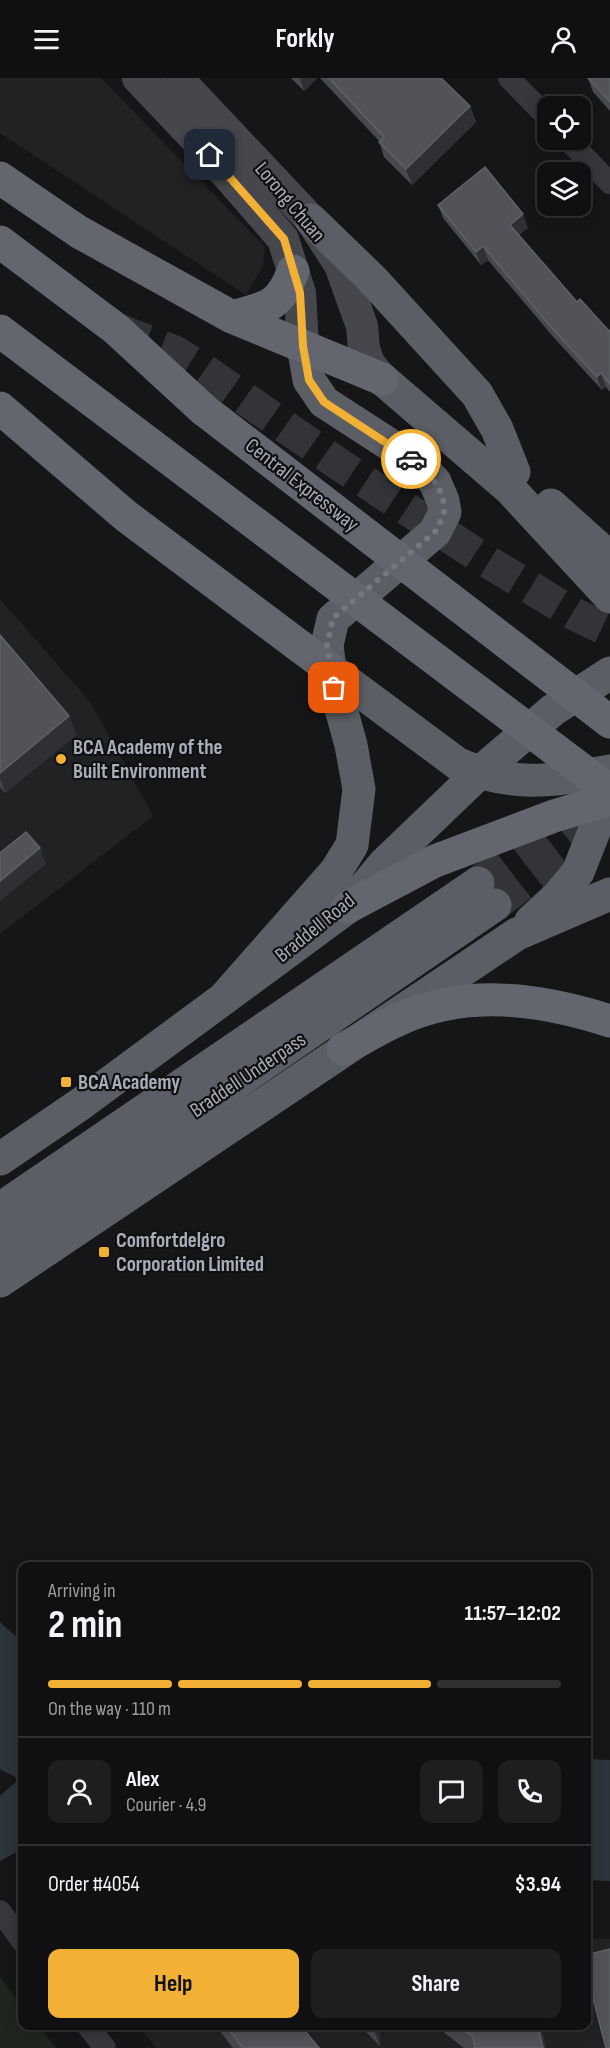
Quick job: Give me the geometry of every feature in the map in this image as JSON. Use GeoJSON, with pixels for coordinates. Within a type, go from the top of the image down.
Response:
{"type":"FeatureCollection","features":[{"type":"Feature","properties":{"kind":"highway"},"geometry":{"type":"LineString","coordinates":[[0,178],[79,232],[232,317],[382,379],[510,489],[610,597]]}},
{"type":"Feature","properties":{"kind":"highway"},"geometry":{"type":"LineString","coordinates":[[311,220],[372,279],[477,394],[497,429],[514,472]]}},
{"type":"Feature","properties":{"kind":"highway","name":"Central Expressway"},"geometry":{"type":"LineString","coordinates":[[0,242],[116,329],[204,410],[610,722]]}},
{"type":"Feature","properties":{"kind":"highway"},"geometry":{"type":"LineString","coordinates":[[232,317],[259,310],[275,302],[287,288],[293,271]]}},
{"type":"Feature","properties":{"kind":"highway"},"geometry":{"type":"LineString","coordinates":[[0,331],[609,791]]}},
{"type":"Feature","properties":{"kind":"highway"},"geometry":{"type":"LineString","coordinates":[[225,997],[336,872],[352,844],[359,789],[351,745],[330,669],[327,645],[333,618],[435,532],[445,512],[435,482],[415,461],[324,402],[309,380],[303,346]]}},
{"type":"Feature","properties":{"kind":"highway"},"geometry":{"type":"LineString","coordinates":[[382,379],[392,377],[465,429],[610,558]]}},
{"type":"Feature","properties":{"kind":"highway"},"geometry":{"type":"LineString","coordinates":[[0,408],[126,516],[458,764],[479,773],[517,781],[551,781],[609,791]]}},
{"type":"Feature","properties":{"kind":"highway","name":"Braddell Road"},"geometry":{"type":"LineString","coordinates":[[0,1159],[82,1103],[348,908],[384,864],[479,773],[553,710],[610,673]]}},
{"type":"Feature","properties":{"kind":"highway"},"geometry":{"type":"LineString","coordinates":[[348,908],[435,861],[609,791]]}},
{"type":"Feature","properties":{"kind":"highway"},"geometry":{"type":"LineString","coordinates":[[0,1281],[517,934],[558,896],[578,872],[609,791]]}},
{"type":"Feature","properties":{"kind":"highway","name":"Braddell Underpass"},"geometry":{"type":"LineString","coordinates":[[0,1209],[487,894],[0,1245]]}},
{"type":"Feature","properties":{"kind":"highway"},"geometry":{"type":"LineString","coordinates":[[517,934],[610,894]]}},
{"type":"Feature","properties":{"kind":"highway"},"geometry":{"type":"LineString","coordinates":[[343,1049],[400,1018],[441,1005],[482,999],[522,1000],[555,1005],[610,1021]]}},
{"type":"Feature","properties":{"kind":"main road","name":"Lorong Chuan"},"geometry":{"type":"LineString","coordinates":[[138,78],[195,138],[284,239],[300,293],[303,346]]}},
{"type":"Feature","properties":{"kind":"main road","name":"Lorong Chuan"},"geometry":{"type":"LineString","coordinates":[[177,78],[311,220],[340,265],[362,326],[364,349],[369,363],[382,379]]}},
{"type":"Feature","properties":{"kind":"street"},"geometry":{"type":"LineString","coordinates":[[508,78],[537,107]]}},
{"type":"Feature","properties":{"kind":"street"},"geometry":{"type":"LineString","coordinates":[[578,150],[610,183]]}},
{"type":"Feature","properties":{"kind":"street"},"geometry":{"type":"LineString","coordinates":[[0,1911],[18,1936]]}},
{"type":"Feature","properties":{"kind":"street"},"geometry":{"type":"LineString","coordinates":[[91,2030],[105,2048]]}},
{"type":"Feature","properties":{"kind":"shaded area"},"geometry":{"type":"Polygon","coordinates":[[[0,78],[101,78],[265,247],[263,266],[246,295],[0,133],[0,78]]]}},
{"type":"Feature","properties":{"kind":"shaded area","name":"BCA Academy of the Built Environment"},"geometry":{"type":"Polygon","coordinates":[[[0,599],[91,703],[153,816],[0,934],[0,599]]]}},
{"type":"Feature","properties":{"kind":"shaded area"},"geometry":{"type":"Polygon","coordinates":[[[0,1622],[18,1638],[18,1778],[0,1769],[0,1622]]]}},
{"type":"Feature","properties":{"kind":"shaded area"},"geometry":{"type":"Polygon","coordinates":[[[591,1759],[610,1760],[610,1881],[591,1880],[591,1759]]]}},
{"type":"Feature","properties":{"kind":"shaded area"},"geometry":{"type":"Polygon","coordinates":[[[18,1780],[18,1851],[0,1861],[0,1796],[18,1780]]]}},
{"type":"Feature","properties":{"kind":"shaded area"},"geometry":{"type":"Polygon","coordinates":[[[591,1938],[610,1939],[610,2048],[156,2048],[142,2030],[591,2030],[591,1938]]]}},
{"type":"Feature","properties":{"kind":"shaded area"},"geometry":{"type":"Polygon","coordinates":[[[0,1977],[18,2001],[18,2030],[42,2030],[56,2048],[0,2048],[0,1977]]]}},
{"type":"Feature","properties":{"kind":"building"},"geometry":{"type":"Polygon","coordinates":[[[329,78],[441,78],[470,106],[406,169],[379,142],[384,137],[329,78]]]}},
{"type":"Feature","properties":{"kind":"building"},"geometry":{"type":"Polygon","coordinates":[[[588,78],[610,78],[610,102],[588,78]]]}},
{"type":"Feature","properties":{"kind":"building"},"geometry":{"type":"Polygon","coordinates":[[[485,167],[523,214],[510,225],[577,302],[580,299],[610,330],[610,384],[601,373],[597,377],[550,326],[483,246],[476,252],[438,205],[485,167]]]}},
{"type":"Feature","properties":{"kind":"building"},"geometry":{"type":"Polygon","coordinates":[[[0,635],[69,716],[0,773],[0,635]]]}},
{"type":"Feature","properties":{"kind":"building"},"geometry":{"type":"Polygon","coordinates":[[[26,832],[40,848],[0,881],[0,853],[26,832]]]}},
{"type":"Feature","properties":{"kind":"building"},"geometry":{"type":"Polygon","coordinates":[[[610,1949],[610,2048],[606,2048],[591,1990],[591,1954],[610,1949]]]}},
{"type":"Feature","properties":{"kind":"building"},"geometry":{"type":"Polygon","coordinates":[[[229,2030],[304,2030],[319,2048],[243,2048],[229,2030]]]}},
{"type":"Feature","properties":{"kind":"building"},"geometry":{"type":"Polygon","coordinates":[[[464,2030],[539,2030],[543,2048],[475,2048],[473,2037],[464,2030]]]}},
{"type":"Feature","properties":{"kind":"tunnel"},"geometry":{"type":"LineString","coordinates":[[116,329],[175,352],[480,557],[574,614],[610,631]]}},
{"type":"Feature","properties":{"kind":"tunnel"},"geometry":{"type":"LineString","coordinates":[[478,883],[567,815]]}},
{"type":"Feature","properties":{"kind":"tunnel"},"geometry":{"type":"LineString","coordinates":[[495,905],[606,818]]}},
{"type":"Feature","properties":{"kind":"way so far"},"geometry":{"type":"LineString","coordinates":[[334,688],[327,645],[333,618],[435,532],[445,512],[435,482],[411,459]]}},
{"type":"Feature","properties":{"kind":"place","name":"BCA Academy of the Built Environment"},"geometry":{"type":"Point","coordinates":[61,759]}},
{"type":"Feature","properties":{"kind":"place","name":"BCA Academy"},"geometry":{"type":"Point","coordinates":[66,1082]}},
{"type":"Feature","properties":{"kind":"place","name":"Comfortdelgro Corporation Limited"},"geometry":{"type":"Point","coordinates":[104,1252]}},
{"type":"Feature","properties":{"kind":"route"},"geometry":{"type":"LineString","coordinates":[[210,155],[284,239],[300,293],[303,346],[309,380],[324,402],[411,459]]}}]}
